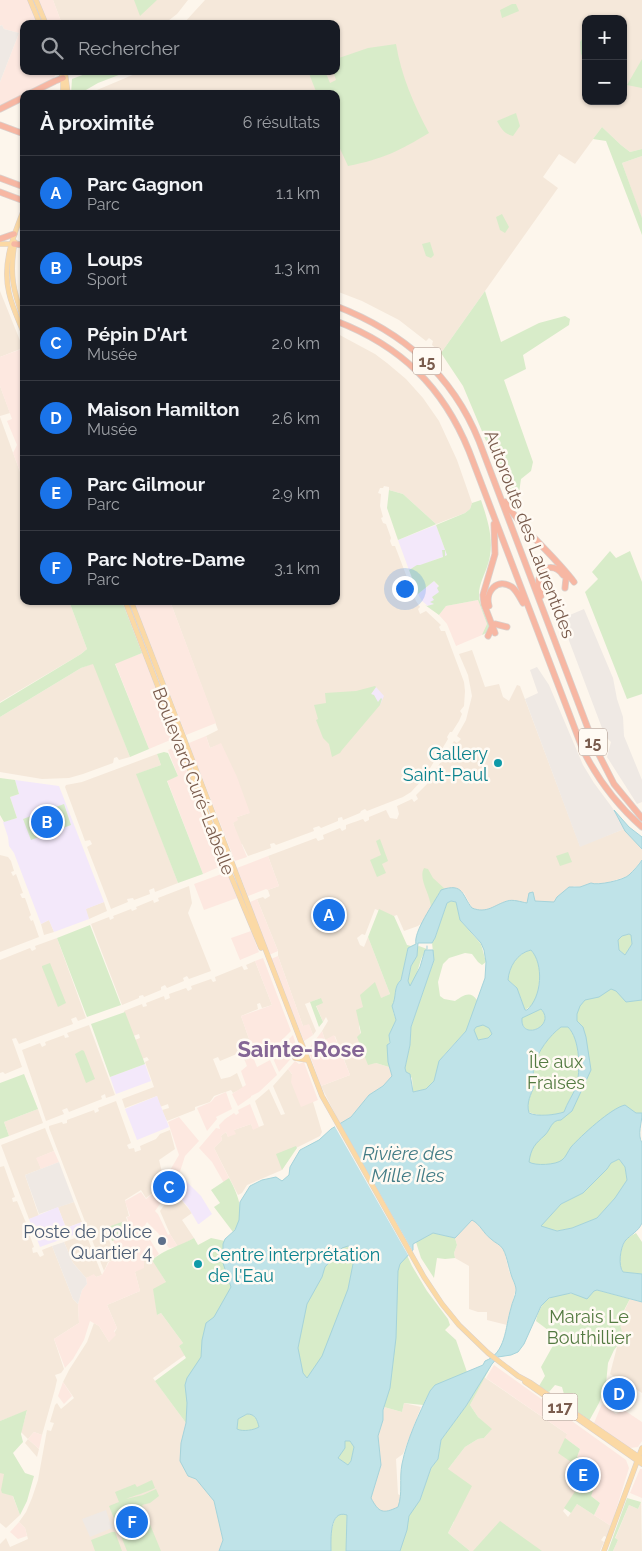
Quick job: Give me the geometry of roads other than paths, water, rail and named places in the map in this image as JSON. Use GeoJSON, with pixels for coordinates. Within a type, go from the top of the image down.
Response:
{"type":"FeatureCollection","features":[{"type":"Feature","properties":{"kind":"highway"},"geometry":{"type":"LineString","coordinates":[[54,81],[58,75]]}},
{"type":"Feature","properties":{"kind":"highway"},"geometry":{"type":"LineString","coordinates":[[37,90],[63,78]]}},
{"type":"Feature","properties":{"kind":"highway"},"geometry":{"type":"LineString","coordinates":[[0,109],[20,99]]}},
{"type":"Feature","properties":{"kind":"highway"},"geometry":{"type":"LineString","coordinates":[[0,125],[20,132]]}},
{"type":"Feature","properties":{"kind":"highway"},"geometry":{"type":"LineString","coordinates":[[0,178],[20,186]]}},
{"type":"Feature","properties":{"kind":"highway"},"geometry":{"type":"LineString","coordinates":[[0,192],[20,199]]}},
{"type":"Feature","properties":{"kind":"highway"},"geometry":{"type":"LineString","coordinates":[[0,239],[14,234]]}},
{"type":"Feature","properties":{"kind":"highway"},"geometry":{"type":"LineString","coordinates":[[13,244],[20,244]]}},
{"type":"Feature","properties":{"kind":"highway","name":"Autoroute des Laurentides"},"geometry":{"type":"LineString","coordinates":[[340,308],[392,333],[416,351],[435,370],[456,396],[468,416],[478,437],[600,760],[618,790],[642,818]]}},
{"type":"Feature","properties":{"kind":"highway","name":"Autoroute des Laurentides"},"geometry":{"type":"LineString","coordinates":[[340,323],[364,332],[410,364],[434,390],[460,430],[575,731],[588,760],[602,784],[642,827]]}},
{"type":"Feature","properties":{"kind":"highway"},"geometry":{"type":"LineString","coordinates":[[497,490],[516,517],[558,562],[572,583],[554,567],[549,567],[542,571],[539,582],[543,610]]}},
{"type":"Feature","properties":{"kind":"highway"},"geometry":{"type":"LineString","coordinates":[[493,514],[495,554],[483,595],[484,604],[497,632]]}},
{"type":"Feature","properties":{"kind":"highway"},"geometry":{"type":"LineString","coordinates":[[565,588],[566,578]]}},
{"type":"Feature","properties":{"kind":"highway"},"geometry":{"type":"LineString","coordinates":[[488,636],[494,625],[488,605],[488,596],[492,588],[501,584],[515,590],[532,619]]}},
{"type":"Feature","properties":{"kind":"highway"},"geometry":{"type":"LineString","coordinates":[[494,625],[507,627]]}},
{"type":"Feature","properties":{"kind":"main road"},"geometry":{"type":"LineString","coordinates":[[30,0],[38,20]]}},
{"type":"Feature","properties":{"kind":"main road"},"geometry":{"type":"LineString","coordinates":[[36,0],[44,20]]}},
{"type":"Feature","properties":{"kind":"main road"},"geometry":{"type":"LineString","coordinates":[[62,75],[64,90]]}},
{"type":"Feature","properties":{"kind":"main road"},"geometry":{"type":"LineString","coordinates":[[66,75],[67,90]]}},
{"type":"Feature","properties":{"kind":"main road"},"geometry":{"type":"LineString","coordinates":[[20,219],[14,234],[11,267],[12,284],[20,308]]}},
{"type":"Feature","properties":{"kind":"main road"},"geometry":{"type":"LineString","coordinates":[[20,227],[8,255],[6,272],[8,292],[20,324]]}},
{"type":"Feature","properties":{"kind":"main road"},"geometry":{"type":"LineString","coordinates":[[0,244],[13,244]]}},
{"type":"Feature","properties":{"kind":"main road"},"geometry":{"type":"LineString","coordinates":[[0,244],[5,248],[8,255]]}},
{"type":"Feature","properties":{"kind":"main road","name":"Boulevard Curé-Labelle"},"geometry":{"type":"LineString","coordinates":[[127,605],[240,899],[267,958]]}},
{"type":"Feature","properties":{"kind":"main road","name":"Boulevard Curé-Labelle"},"geometry":{"type":"LineString","coordinates":[[133,605],[320,1094],[411,1254],[445,1309],[489,1354],[518,1376]]}},
{"type":"Feature","properties":{"kind":"main road"},"geometry":{"type":"LineString","coordinates":[[295,1058],[307,1060]]}},
{"type":"Feature","properties":{"kind":"main road","name":"117"},"geometry":{"type":"LineString","coordinates":[[518,1376],[531,1383],[627,1450],[641,1456]]}},
{"type":"Feature","properties":{"kind":"main road","name":"117"},"geometry":{"type":"LineString","coordinates":[[518,1376],[529,1386],[630,1456],[641,1456]]}},
{"type":"Feature","properties":{"kind":"main road"},"geometry":{"type":"LineString","coordinates":[[604,1551],[634,1469],[641,1456],[636,1450],[627,1450]]}},
{"type":"Feature","properties":{"kind":"main road"},"geometry":{"type":"LineString","coordinates":[[630,1456],[634,1469]]}},
{"type":"Feature","properties":{"kind":"water"},"geometry":{"type":"Polygon","coordinates":[[[614,810],[629,827],[642,837],[642,849],[625,831],[614,810]]]}},
{"type":"Feature","properties":{"kind":"water","name":"Rivière des Mille Îles"},"geometry":{"type":"Polygon","coordinates":[[[642,860],[642,1000],[626,1002],[616,991],[611,989],[599,997],[585,1000],[580,1006],[577,1021],[583,1027],[586,1037],[591,1070],[572,1111],[561,1120],[553,1123],[547,1133],[534,1147],[529,1162],[546,1164],[559,1162],[582,1136],[619,1107],[625,1105],[636,1113],[642,1113],[640,1132],[642,1143],[642,1223],[625,1241],[620,1261],[623,1272],[642,1274],[642,1302],[597,1290],[587,1299],[571,1293],[549,1298],[541,1306],[524,1344],[518,1352],[498,1357],[441,1440],[438,1459],[431,1468],[420,1500],[409,1516],[407,1530],[400,1551],[346,1551],[347,1515],[341,1514],[334,1521],[332,1527],[331,1551],[219,1551],[223,1540],[214,1501],[196,1479],[188,1476],[180,1461],[181,1443],[186,1423],[187,1403],[185,1385],[187,1378],[201,1357],[206,1323],[214,1317],[231,1287],[223,1263],[223,1244],[225,1239],[235,1230],[239,1220],[240,1202],[250,1186],[262,1180],[276,1177],[282,1181],[289,1175],[290,1167],[300,1150],[319,1140],[331,1129],[351,1117],[369,1095],[383,1086],[392,1076],[388,1062],[387,1045],[390,1043],[389,1035],[396,1020],[392,1006],[396,989],[401,980],[408,948],[416,944],[421,925],[441,890],[449,888],[458,889],[472,908],[477,910],[490,908],[509,900],[527,903],[529,893],[533,892],[535,901],[554,902],[569,887],[616,881],[626,877],[642,860]],[[451,901],[447,903],[432,943],[418,943],[417,956],[411,966],[408,981],[410,986],[420,967],[425,950],[433,950],[434,960],[411,1027],[410,1045],[405,1068],[406,1072],[410,1074],[413,1092],[426,1089],[434,1081],[439,1061],[466,1031],[485,978],[486,962],[484,950],[481,943],[460,920],[456,902],[451,901]],[[631,935],[622,936],[618,940],[619,950],[625,955],[632,944],[631,935]],[[531,950],[518,957],[510,970],[508,980],[517,988],[525,1010],[527,1010],[536,997],[538,989],[540,980],[538,963],[531,950]],[[541,1009],[522,1018],[526,1029],[537,1029],[544,1021],[545,1015],[541,1009]],[[483,1025],[476,1027],[474,1030],[478,1040],[488,1038],[492,1034],[489,1028],[483,1025]],[[561,1027],[548,1039],[538,1055],[533,1068],[534,1086],[528,1105],[529,1113],[537,1115],[564,1112],[578,1080],[577,1047],[572,1032],[568,1027],[561,1027]],[[619,1159],[611,1163],[583,1193],[561,1204],[541,1226],[557,1231],[572,1228],[597,1218],[615,1198],[627,1180],[625,1167],[619,1159]],[[472,1220],[455,1238],[433,1233],[413,1244],[413,1250],[400,1264],[398,1271],[396,1338],[390,1388],[378,1436],[381,1465],[371,1498],[376,1507],[382,1511],[389,1511],[398,1507],[404,1455],[430,1391],[435,1385],[483,1365],[485,1361],[497,1352],[504,1339],[516,1292],[503,1249],[472,1220]],[[348,1246],[342,1248],[325,1267],[322,1277],[307,1304],[298,1348],[303,1373],[307,1378],[322,1356],[348,1289],[354,1259],[352,1248],[348,1246]],[[247,1414],[238,1419],[237,1429],[259,1427],[255,1418],[247,1414]],[[345,1441],[345,1448],[338,1458],[348,1465],[351,1461],[354,1447],[350,1441],[345,1441]]]}},
{"type":"Feature","properties":{"kind":"place","name":"Gallery Saint-Paul"},"geometry":{"type":"Point","coordinates":[498,763]}},
{"type":"Feature","properties":{"kind":"place","name":"Loups"},"geometry":{"type":"Point","coordinates":[47,822]}},
{"type":"Feature","properties":{"kind":"place","name":"Parc Gagnon"},"geometry":{"type":"Point","coordinates":[329,915]}},
{"type":"Feature","properties":{"kind":"place","name":"Pépin D'Art"},"geometry":{"type":"Point","coordinates":[169,1187]}},
{"type":"Feature","properties":{"kind":"place","name":"Poste de police Quartier 4"},"geometry":{"type":"Point","coordinates":[162,1241]}},
{"type":"Feature","properties":{"kind":"place","name":"Centre interprétation de l'Eau"},"geometry":{"type":"Point","coordinates":[198,1264]}},
{"type":"Feature","properties":{"kind":"place","name":"Maison Hamilton"},"geometry":{"type":"Point","coordinates":[619,1394]}},
{"type":"Feature","properties":{"kind":"place","name":"Parc Gilmour"},"geometry":{"type":"Point","coordinates":[583,1475]}},
{"type":"Feature","properties":{"kind":"place","name":"Parc Notre-Dame"},"geometry":{"type":"Point","coordinates":[132,1522]}},
{"type":"Feature","properties":{"kind":"district","name":"Sainte-Rose"},"geometry":{"type":"Point","coordinates":[301,1049]}},
{"type":"Feature","properties":{"kind":"park label","name":"Île aux Fraises"},"geometry":{"type":"Point","coordinates":[556,1071]}},
{"type":"Feature","properties":{"kind":"park label","name":"Marais Le Bouthillier"},"geometry":{"type":"Point","coordinates":[589,1326]}}]}
